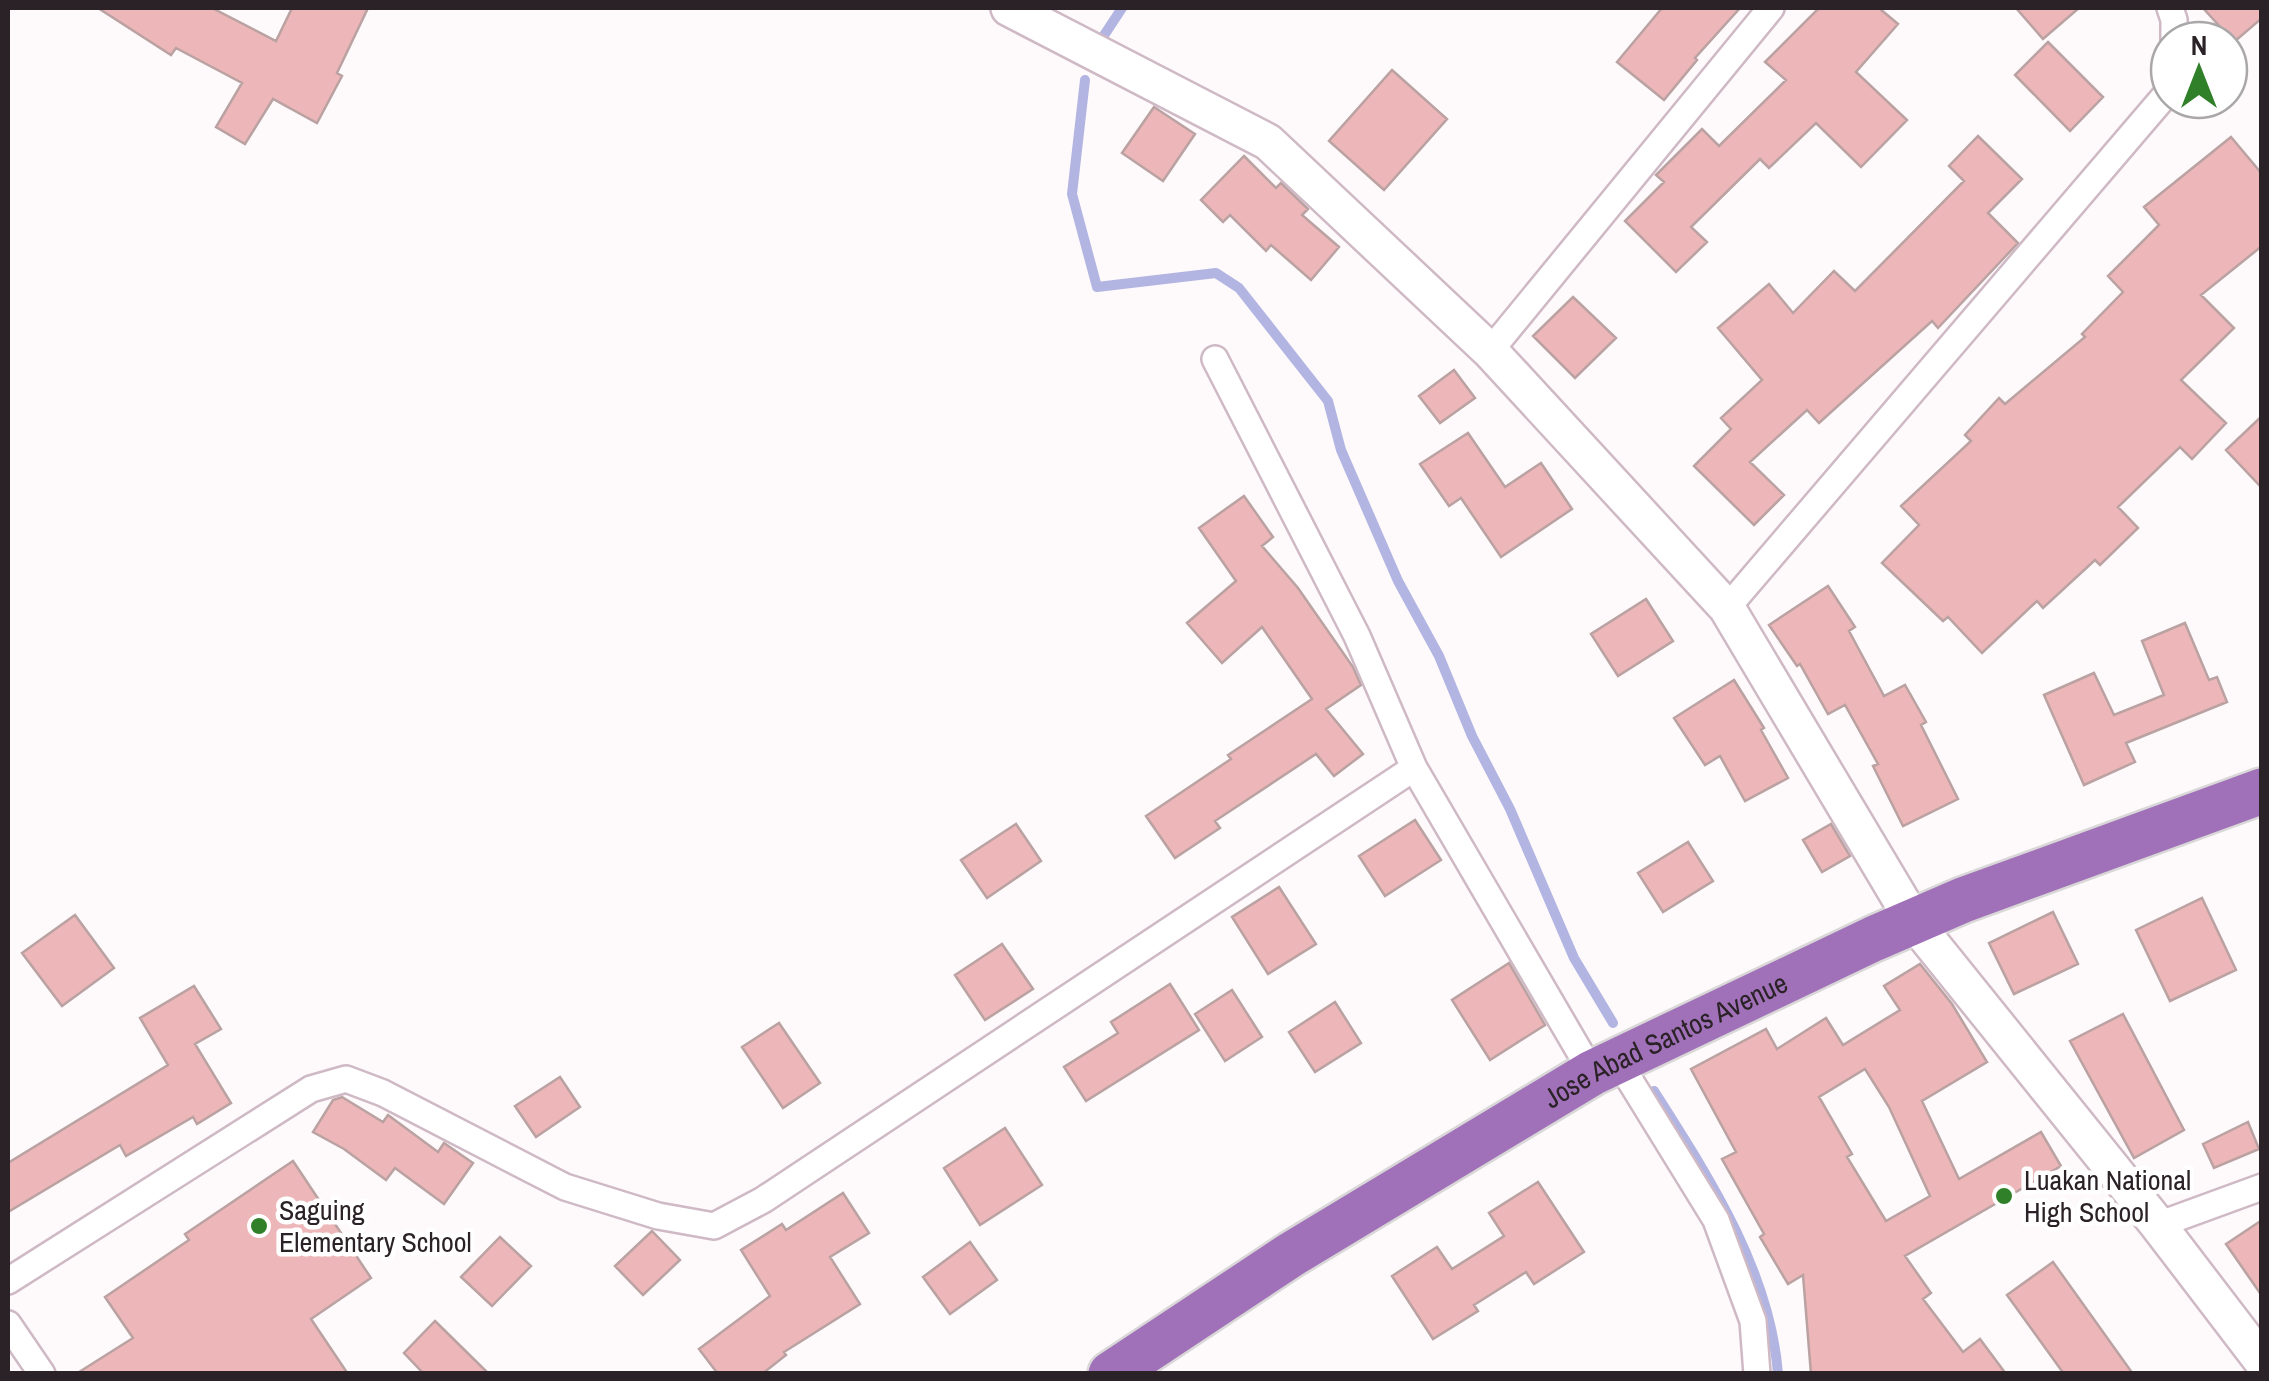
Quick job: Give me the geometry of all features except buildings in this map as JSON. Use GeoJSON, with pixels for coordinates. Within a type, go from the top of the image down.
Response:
{"type":"FeatureCollection","features":[{"type":"Feature","properties":{"kind":"highway","name":"Jose Abad Santos Avenue"},"geometry":{"type":"LineString","coordinates":[[1111,1374],[1292,1254],[1605,1067],[1914,922],[2142,832],[2262,791]]}},
{"type":"Feature","properties":{"kind":"street"},"geometry":{"type":"LineString","coordinates":[[1009,8],[1268,142],[1490,351],[1727,608],[1914,922],[2262,1360]]}},
{"type":"Feature","properties":{"kind":"street"},"geometry":{"type":"LineString","coordinates":[[1490,351],[1771,8]]}},
{"type":"Feature","properties":{"kind":"street"},"geometry":{"type":"LineString","coordinates":[[1727,608],[2149,114]]}},
{"type":"Feature","properties":{"kind":"street"},"geometry":{"type":"LineString","coordinates":[[1215,359],[1357,636],[1414,768],[1605,1067],[1716,1220],[1753,1322],[1757,1374]]}},
{"type":"Feature","properties":{"kind":"street"},"geometry":{"type":"LineString","coordinates":[[8,1281],[311,1089],[346,1078],[383,1092],[565,1186],[658,1216],[714,1226],[763,1200],[1414,768]]}},
{"type":"Feature","properties":{"kind":"street"},"geometry":{"type":"LineString","coordinates":[[2158,1225],[2262,1187]]}},
{"type":"Feature","properties":{"kind":"street"},"geometry":{"type":"LineString","coordinates":[[8,1324],[42,1374]]}},
{"type":"Feature","properties":{"kind":"waterway"},"geometry":{"type":"LineString","coordinates":[[1099,43],[1122,8]]}},
{"type":"Feature","properties":{"kind":"waterway"},"geometry":{"type":"LineString","coordinates":[[1085,80],[1072,194],[1097,287],[1216,273],[1239,288],[1328,401],[1341,450],[1398,581],[1439,656],[1574,958],[1613,1023]]}},
{"type":"Feature","properties":{"kind":"waterway"},"geometry":{"type":"LineString","coordinates":[[1654,1091],[1715,1190],[1749,1261],[1773,1335],[1778,1374]]}},
{"type":"Feature","properties":{"kind":"place","name":"Luakan National High School"},"geometry":{"type":"Point","coordinates":[2004,1196]}},
{"type":"Feature","properties":{"kind":"place","name":"Saguing Elementary School"},"geometry":{"type":"Point","coordinates":[259,1226]}}]}
